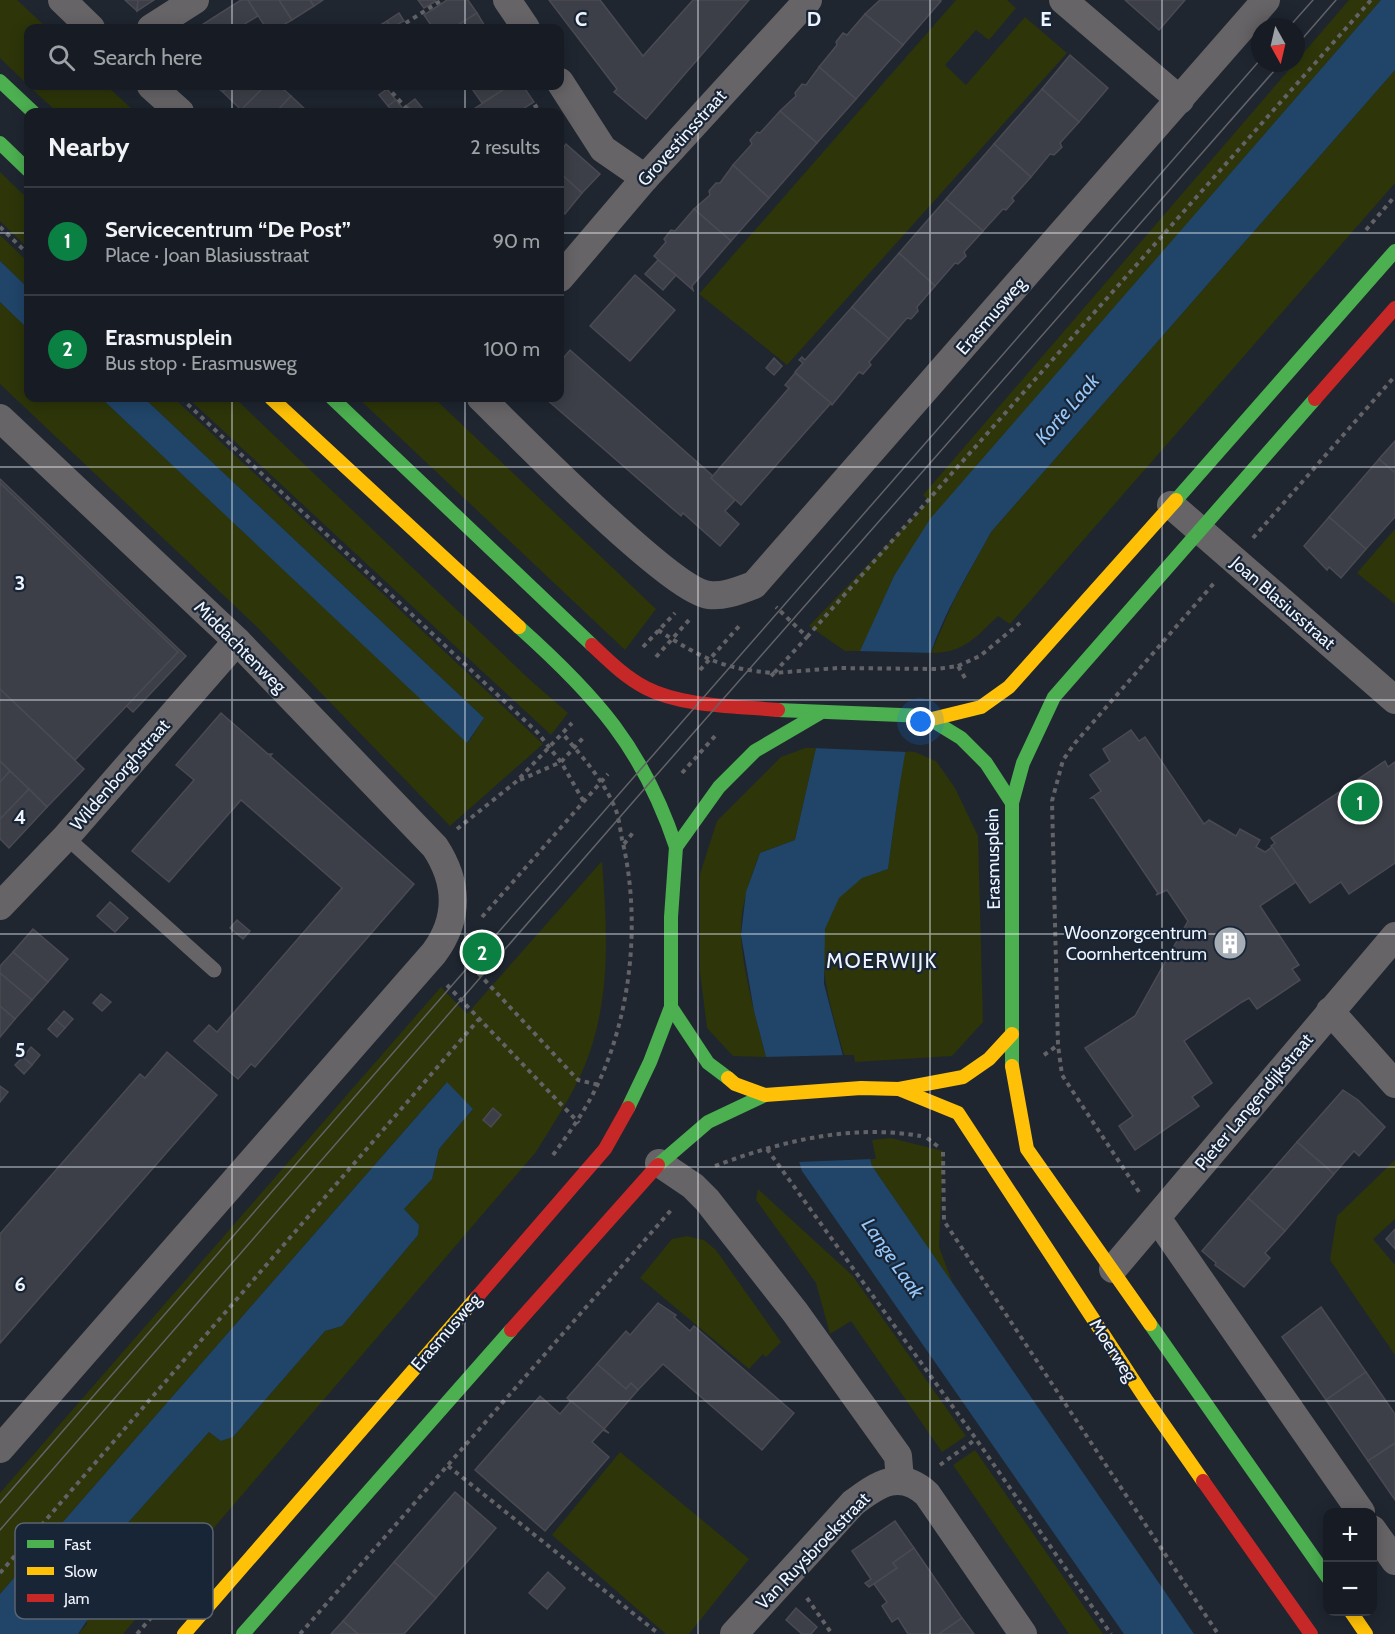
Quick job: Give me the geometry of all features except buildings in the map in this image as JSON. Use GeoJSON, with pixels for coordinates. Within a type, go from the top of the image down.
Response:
{"type":"FeatureCollection","features":[{"type":"Feature","properties":{"kind":"main road"},"geometry":{"type":"LineString","coordinates":[[0,81],[29,108]]}},
{"type":"Feature","properties":{"kind":"main road"},"geometry":{"type":"LineString","coordinates":[[0,143],[24,166]]}},
{"type":"Feature","properties":{"kind":"main road"},"geometry":{"type":"LineString","coordinates":[[336,402],[620,672],[648,689],[698,703],[820,713],[928,717],[971,713],[998,697],[1021,676],[1395,251]]}},
{"type":"Feature","properties":{"kind":"main road"},"geometry":{"type":"LineString","coordinates":[[1012,803],[1023,763],[1054,697],[1395,308]]}},
{"type":"Feature","properties":{"kind":"main road"},"geometry":{"type":"LineString","coordinates":[[275,402],[564,670],[607,712],[632,747],[661,797],[676,847],[671,917],[671,1007],[708,1063],[735,1084],[765,1095]]}},
{"type":"Feature","properties":{"kind":"main road"},"geometry":{"type":"LineString","coordinates":[[676,847],[719,787],[755,751],[820,713]]}},
{"type":"Feature","properties":{"kind":"main road","name":"Erasmusplein"},"geometry":{"type":"LineString","coordinates":[[928,717],[961,738],[986,763],[1012,803],[1012,1034]]}},
{"type":"Feature","properties":{"kind":"main road","name":"Erasmusweg"},"geometry":{"type":"LineString","coordinates":[[213,1601],[605,1149],[627,1114],[654,1056],[671,1007]]}},
{"type":"Feature","properties":{"kind":"main road"},"geometry":{"type":"LineString","coordinates":[[243,1634],[640,1184],[689,1132],[721,1112],[765,1095],[861,1088],[899,1089],[963,1077],[989,1059],[1012,1034]]}},
{"type":"Feature","properties":{"kind":"main road"},"geometry":{"type":"LineString","coordinates":[[1012,1034],[1012,1076],[1027,1149],[1323,1571]]}},
{"type":"Feature","properties":{"kind":"main road","name":"Moerweg"},"geometry":{"type":"LineString","coordinates":[[899,1089],[957,1113],[1147,1401],[1311,1634]]}},
{"type":"Feature","properties":{"kind":"main road"},"geometry":{"type":"LineString","coordinates":[[1354,1616],[1366,1634]]}},
{"type":"Feature","properties":{"kind":"main road","name":"Erasmusweg"},"geometry":{"type":"LineString","coordinates":[[184,1634],[197,1619]]}},
{"type":"Feature","properties":{"kind":"street"},"geometry":{"type":"LineString","coordinates":[[62,0],[87,24]]}},
{"type":"Feature","properties":{"kind":"street"},"geometry":{"type":"LineString","coordinates":[[157,24],[195,0]]}},
{"type":"Feature","properties":{"kind":"street"},"geometry":{"type":"LineString","coordinates":[[507,0],[522,24]]}},
{"type":"Feature","properties":{"kind":"street","name":"Grovestinsstraat"},"geometry":{"type":"LineString","coordinates":[[564,273],[645,178],[808,0]]}},
{"type":"Feature","properties":{"kind":"street"},"geometry":{"type":"LineString","coordinates":[[1062,0],[1180,100]]}},
{"type":"Feature","properties":{"kind":"street","name":"Erasmusweg"},"geometry":{"type":"LineString","coordinates":[[754,585],[1266,0]]}},
{"type":"Feature","properties":{"kind":"street"},"geometry":{"type":"LineString","coordinates":[[564,88],[603,149],[645,178]]}},
{"type":"Feature","properties":{"kind":"street"},"geometry":{"type":"LineString","coordinates":[[155,90],[176,108]]}},
{"type":"Feature","properties":{"kind":"street"},"geometry":{"type":"LineString","coordinates":[[485,402],[546,462],[658,564],[696,590],[709,595],[732,592],[754,585]]}},
{"type":"Feature","properties":{"kind":"street","name":"Middachtenweg"},"geometry":{"type":"LineString","coordinates":[[0,418],[237,641],[435,846],[449,868],[453,896],[446,938]]}},
{"type":"Feature","properties":{"kind":"street","name":"Joan Blasiusstraat"},"geometry":{"type":"LineString","coordinates":[[1170,505],[1395,700]]}},
{"type":"Feature","properties":{"kind":"street","name":"Wildenborghstraat"},"geometry":{"type":"LineString","coordinates":[[1,904],[66,837],[237,641]]}},
{"type":"Feature","properties":{"kind":"street","name":"Pieter Langendijkstraat"},"geometry":{"type":"LineString","coordinates":[[1113,1269],[1395,936]]}},
{"type":"Feature","properties":{"kind":"street"},"geometry":{"type":"LineString","coordinates":[[0,1449],[446,938]]}},
{"type":"Feature","properties":{"kind":"street"},"geometry":{"type":"LineString","coordinates":[[1330,1011],[1395,1084]]}},
{"type":"Feature","properties":{"kind":"street"},"geometry":{"type":"LineString","coordinates":[[659,1163],[693,1186],[707,1200],[795,1312],[884,1433],[898,1456],[907,1481],[927,1494],[1023,1634]]}},
{"type":"Feature","properties":{"kind":"street"},"geometry":{"type":"LineString","coordinates":[[1157,1218],[1358,1508]]}},
{"type":"Feature","properties":{"kind":"street","name":"Van Ruysbroekstraat"},"geometry":{"type":"LineString","coordinates":[[734,1634],[854,1503],[874,1487],[907,1481]]}},
{"type":"Feature","properties":{"kind":"street"},"geometry":{"type":"LineString","coordinates":[[1377,1536],[1395,1561]]}},
{"type":"Feature","properties":{"kind":"lane"},"geometry":{"type":"LineString","coordinates":[[66,837],[214,970]]}},
{"type":"Feature","properties":{"kind":"path"},"geometry":{"type":"LineString","coordinates":[[404,24],[442,0]]}},
{"type":"Feature","properties":{"kind":"path"},"geometry":{"type":"LineString","coordinates":[[658,630],[709,660],[729,668],[774,673],[1371,0]]}},
{"type":"Feature","properties":{"kind":"path"},"geometry":{"type":"LineString","coordinates":[[390,90],[406,108]]}},
{"type":"Feature","properties":{"kind":"path"},"geometry":{"type":"LineString","coordinates":[[0,227],[24,250]]}},
{"type":"Feature","properties":{"kind":"path"},"geometry":{"type":"LineString","coordinates":[[185,402],[537,732],[561,762],[584,802]]}},
{"type":"Feature","properties":{"kind":"path"},"geometry":{"type":"LineString","coordinates":[[754,585],[807,637]]}},
{"type":"Feature","properties":{"kind":"path"},"geometry":{"type":"LineString","coordinates":[[675,698],[744,620]]}},
{"type":"Feature","properties":{"kind":"path"},"geometry":{"type":"LineString","coordinates":[[838,668],[937,669]]}},
{"type":"Feature","properties":{"kind":"path"},"geometry":{"type":"LineString","coordinates":[[446,938],[578,1080],[597,1084],[622,1015],[628,959],[630,880],[616,810],[602,781],[562,734]]}},
{"type":"Feature","properties":{"kind":"path"},"geometry":{"type":"LineString","coordinates":[[478,922],[632,747]]}},
{"type":"Feature","properties":{"kind":"path"},"geometry":{"type":"LineString","coordinates":[[435,846],[517,781]]}},
{"type":"Feature","properties":{"kind":"path"},"geometry":{"type":"LineString","coordinates":[[1052,801],[1058,1045],[1062,1075],[1157,1218]]}},
{"type":"Feature","properties":{"kind":"path"},"geometry":{"type":"LineString","coordinates":[[426,963],[605,1149]]}},
{"type":"Feature","properties":{"kind":"path"},"geometry":{"type":"LineString","coordinates":[[43,1523],[479,1019]]}},
{"type":"Feature","properties":{"kind":"path"},"geometry":{"type":"LineString","coordinates":[[300,1634],[693,1186],[715,1166],[787,1143],[869,1130]]}},
{"type":"Feature","properties":{"kind":"path"},"geometry":{"type":"LineString","coordinates":[[766,1149],[976,1439],[1111,1634]]}},
{"type":"Feature","properties":{"kind":"path"},"geometry":{"type":"LineString","coordinates":[[943,1151],[944,1221],[1218,1634]]}},
{"type":"Feature","properties":{"kind":"path"},"geometry":{"type":"LineString","coordinates":[[640,1184],[670,1212]]}},
{"type":"Feature","properties":{"kind":"path"},"geometry":{"type":"LineString","coordinates":[[907,1481],[976,1439]]}},
{"type":"Feature","properties":{"kind":"path"},"geometry":{"type":"LineString","coordinates":[[448,1466],[659,1634]]}},
{"type":"Feature","properties":{"kind":"path"},"geometry":{"type":"LineString","coordinates":[[0,1573],[15,1556]]}},
{"type":"Feature","properties":{"kind":"path"},"geometry":{"type":"LineString","coordinates":[[806,1597],[832,1634]]}},
{"type":"Feature","properties":{"kind":"green space"},"geometry":{"type":"Polygon","coordinates":[[[0,0],[17,0],[43,24],[24,24],[24,81],[0,58],[0,0]]]}},
{"type":"Feature","properties":{"kind":"green space"},"geometry":{"type":"Polygon","coordinates":[[[956,0],[1007,0],[1016,8],[989,40],[976,30],[945,65],[966,85],[1025,17],[1067,53],[787,365],[699,294],[956,0]]]}},
{"type":"Feature","properties":{"kind":"green space"},"geometry":{"type":"Polygon","coordinates":[[[1349,0],[1381,0],[975,468],[894,576],[861,651],[845,651],[809,626],[929,501],[923,495],[1287,72],[1305,72],[1305,51],[1349,0]]]}},
{"type":"Feature","properties":{"kind":"green space"},"geometry":{"type":"Polygon","coordinates":[[[1395,70],[1395,183],[1010,624],[998,616],[976,637],[961,647],[931,653],[955,598],[991,532],[1395,70]]]}},
{"type":"Feature","properties":{"kind":"green space"},"geometry":{"type":"Polygon","coordinates":[[[33,90],[111,90],[131,108],[53,108],[33,90]]]}},
{"type":"Feature","properties":{"kind":"green space"},"geometry":{"type":"Polygon","coordinates":[[[0,172],[24,195],[24,244],[0,221],[0,172]]]}},
{"type":"Feature","properties":{"kind":"green space"},"geometry":{"type":"Polygon","coordinates":[[[0,235],[24,258],[24,284],[0,261],[0,235]]]}},
{"type":"Feature","properties":{"kind":"green space"},"geometry":{"type":"Polygon","coordinates":[[[0,302],[24,325],[24,402],[105,402],[468,743],[484,718],[148,402],[178,402],[543,744],[450,826],[256,626],[0,384],[0,302]]]}},
{"type":"Feature","properties":{"kind":"green space"},"geometry":{"type":"Polygon","coordinates":[[[192,402],[239,402],[529,679],[568,713],[551,735],[192,402]]]}},
{"type":"Feature","properties":{"kind":"green space"},"geometry":{"type":"Polygon","coordinates":[[[362,402],[438,402],[656,609],[625,650],[362,402]]]}},
{"type":"Feature","properties":{"kind":"green space"},"geometry":{"type":"Polygon","coordinates":[[[1395,529],[1395,604],[1357,573],[1395,529]]]}},
{"type":"Feature","properties":{"kind":"green space"},"geometry":{"type":"Polygon","coordinates":[[[805,748],[816,748],[795,840],[760,853],[749,883],[742,913],[741,934],[744,963],[766,1057],[733,1056],[707,1028],[700,972],[700,874],[717,821],[781,757],[805,748]]]}},
{"type":"Feature","properties":{"kind":"green space"},"geometry":{"type":"Polygon","coordinates":[[[904,751],[915,752],[936,761],[955,788],[978,836],[983,1022],[952,1056],[855,1062],[854,1055],[844,1055],[831,1009],[823,959],[824,935],[830,913],[842,893],[862,878],[888,869],[904,751]]]}},
{"type":"Feature","properties":{"kind":"green space"},"geometry":{"type":"Polygon","coordinates":[[[602,861],[606,964],[600,1015],[594,1040],[580,1076],[536,1152],[213,1529],[213,1523],[128,1523],[209,1432],[221,1441],[233,1437],[325,1331],[342,1326],[418,1235],[419,1225],[404,1209],[432,1179],[439,1149],[473,1109],[446,1083],[62,1523],[15,1523],[15,1577],[0,1594],[0,1493],[441,987],[467,1014],[602,861]]]}},
{"type":"Feature","properties":{"kind":"green space"},"geometry":{"type":"Polygon","coordinates":[[[891,1138],[943,1151],[939,1247],[953,1284],[872,1166],[870,1159],[876,1159],[872,1140],[891,1138]]]}},
{"type":"Feature","properties":{"kind":"green space"},"geometry":{"type":"Polygon","coordinates":[[[1395,1160],[1395,1219],[1373,1239],[1395,1265],[1395,1355],[1330,1260],[1337,1216],[1395,1160]]]}},
{"type":"Feature","properties":{"kind":"green space"},"geometry":{"type":"Polygon","coordinates":[[[758,1189],[852,1275],[966,1436],[942,1452],[851,1321],[830,1334],[816,1283],[756,1200],[758,1189]]]}},
{"type":"Feature","properties":{"kind":"green space"},"geometry":{"type":"Polygon","coordinates":[[[687,1236],[704,1240],[716,1250],[781,1342],[766,1357],[763,1354],[749,1369],[640,1278],[672,1239],[687,1236]]]}},
{"type":"Feature","properties":{"kind":"green space"},"geometry":{"type":"Polygon","coordinates":[[[975,1450],[1103,1634],[1069,1634],[953,1465],[975,1450]]]}},
{"type":"Feature","properties":{"kind":"green space"},"geometry":{"type":"Polygon","coordinates":[[[620,1452],[749,1559],[689,1634],[666,1634],[552,1535],[620,1452]]]}},
{"type":"Feature","properties":{"kind":"green space"},"geometry":{"type":"Polygon","coordinates":[[[87,1619],[136,1619],[123,1634],[78,1634],[87,1624],[87,1619]]]}},
{"type":"Feature","properties":{"kind":"water"},"geometry":{"type":"Polygon","coordinates":[[[1381,0],[1395,0],[1395,70],[991,532],[942,623],[930,655],[915,708],[904,761],[888,869],[862,878],[839,898],[825,929],[824,984],[872,1166],[1194,1634],[1124,1634],[802,1171],[754,1011],[741,935],[746,892],[760,853],[795,840],[816,748],[894,576],[930,519],[1381,0]]]}},
{"type":"Feature","properties":{"kind":"water"},"geometry":{"type":"Polygon","coordinates":[[[0,261],[24,284],[24,325],[0,302],[0,261]]]}},
{"type":"Feature","properties":{"kind":"water"},"geometry":{"type":"Polygon","coordinates":[[[105,402],[148,402],[484,718],[467,743],[105,402]]]}},
{"type":"Feature","properties":{"kind":"water"},"geometry":{"type":"Polygon","coordinates":[[[447,1082],[473,1109],[439,1149],[432,1179],[404,1209],[419,1225],[418,1235],[342,1326],[325,1331],[233,1437],[221,1441],[209,1432],[128,1523],[62,1523],[447,1082]]]}},
{"type":"Feature","properties":{"kind":"water"},"geometry":{"type":"Polygon","coordinates":[[[15,1577],[15,1619],[88,1619],[78,1634],[0,1634],[0,1594],[15,1577]]]}},
{"type":"Feature","properties":{"kind":"pier"},"geometry":{"type":"Polygon","coordinates":[[[858,651],[934,653],[907,752],[813,748],[858,651]]]}},
{"type":"Feature","properties":{"kind":"pier"},"geometry":{"type":"Polygon","coordinates":[[[847,1055],[873,1159],[797,1162],[763,1057],[847,1055]]]}},
{"type":"Feature","properties":{"kind":"tram line"},"geometry":{"type":"LineString","coordinates":[[1297,18],[1313,0]]}},
{"type":"Feature","properties":{"kind":"tram line"},"geometry":{"type":"LineString","coordinates":[[1305,36],[1336,0]]}},
{"type":"Feature","properties":{"kind":"tram line"},"geometry":{"type":"LineString","coordinates":[[0,1503],[1251,70]]}},
{"type":"Feature","properties":{"kind":"tram line"},"geometry":{"type":"LineString","coordinates":[[0,1530],[653,779],[1273,72]]}},
{"type":"Feature","properties":{"kind":"traffic: fast"},"geometry":{"type":"LineString","coordinates":[[0,81],[29,108]]}},
{"type":"Feature","properties":{"kind":"traffic: fast"},"geometry":{"type":"LineString","coordinates":[[0,143],[24,166]]}},
{"type":"Feature","properties":{"kind":"traffic: fast"},"geometry":{"type":"LineString","coordinates":[[1176,500],[1395,251]]}},
{"type":"Feature","properties":{"kind":"traffic: fast"},"geometry":{"type":"LineString","coordinates":[[1012,803],[1023,763],[1054,697],[1315,399]]}},
{"type":"Feature","properties":{"kind":"traffic: fast"},"geometry":{"type":"LineString","coordinates":[[336,402],[592,645]]}},
{"type":"Feature","properties":{"kind":"traffic: fast"},"geometry":{"type":"LineString","coordinates":[[519,627],[571,677],[614,726],[648,781],[676,847]]}},
{"type":"Feature","properties":{"kind":"traffic: fast"},"geometry":{"type":"LineString","coordinates":[[778,710],[925,716],[961,738],[986,763],[1012,803],[1012,1066]]}},
{"type":"Feature","properties":{"kind":"traffic: fast"},"geometry":{"type":"LineString","coordinates":[[728,1078],[708,1063],[671,1007],[671,917],[676,847],[719,787],[755,751],[820,713]]}},
{"type":"Feature","properties":{"kind":"traffic: fast"},"geometry":{"type":"LineString","coordinates":[[628,1108],[650,1062],[671,1007]]}},
{"type":"Feature","properties":{"kind":"traffic: fast"},"geometry":{"type":"LineString","coordinates":[[658,1165],[708,1122],[765,1095]]}},
{"type":"Feature","properties":{"kind":"traffic: fast"},"geometry":{"type":"LineString","coordinates":[[1150,1324],[1323,1571]]}},
{"type":"Feature","properties":{"kind":"traffic: fast"},"geometry":{"type":"LineString","coordinates":[[243,1634],[511,1330]]}},
{"type":"Feature","properties":{"kind":"traffic: slow"},"geometry":{"type":"LineString","coordinates":[[275,402],[519,627]]}},
{"type":"Feature","properties":{"kind":"traffic: slow"},"geometry":{"type":"LineString","coordinates":[[932,719],[981,707],[1009,687],[1176,500]]}},
{"type":"Feature","properties":{"kind":"traffic: slow"},"geometry":{"type":"LineString","coordinates":[[728,1078],[735,1084],[765,1095],[861,1088],[899,1089],[963,1077],[989,1059],[1012,1034]]}},
{"type":"Feature","properties":{"kind":"traffic: slow"},"geometry":{"type":"LineString","coordinates":[[1012,1066],[1027,1149],[1150,1324]]}},
{"type":"Feature","properties":{"kind":"traffic: slow"},"geometry":{"type":"LineString","coordinates":[[899,1089],[958,1113],[1147,1401],[1203,1481]]}},
{"type":"Feature","properties":{"kind":"traffic: slow"},"geometry":{"type":"LineString","coordinates":[[213,1601],[477,1297]]}},
{"type":"Feature","properties":{"kind":"traffic: slow"},"geometry":{"type":"LineString","coordinates":[[1354,1616],[1366,1634]]}},
{"type":"Feature","properties":{"kind":"traffic: slow"},"geometry":{"type":"LineString","coordinates":[[184,1634],[197,1619]]}},
{"type":"Feature","properties":{"kind":"traffic: jam"},"geometry":{"type":"LineString","coordinates":[[1315,399],[1395,308]]}},
{"type":"Feature","properties":{"kind":"traffic: jam"},"geometry":{"type":"LineString","coordinates":[[592,645],[631,679],[661,694],[710,705],[778,710]]}},
{"type":"Feature","properties":{"kind":"traffic: jam"},"geometry":{"type":"LineString","coordinates":[[477,1297],[605,1149],[628,1108]]}},
{"type":"Feature","properties":{"kind":"traffic: jam"},"geometry":{"type":"LineString","coordinates":[[511,1330],[658,1165]]}},
{"type":"Feature","properties":{"kind":"traffic: jam"},"geometry":{"type":"LineString","coordinates":[[1203,1481],[1311,1634]]}},
{"type":"Feature","properties":{"kind":"place","name":"Servicecentrum “De Post”"},"geometry":{"type":"Point","coordinates":[1360,802]}},
{"type":"Feature","properties":{"kind":"place","name":"Woonzorgcentrum Coornhertcentrum"},"geometry":{"type":"Point","coordinates":[1230,943]}},
{"type":"Feature","properties":{"kind":"place","name":"Erasmusplein"},"geometry":{"type":"Point","coordinates":[482,952]}},
{"type":"Feature","properties":{"kind":"district","name":"MOERWIJK"},"geometry":{"type":"Point","coordinates":[882,961]}},
{"type":"Feature","properties":{"kind":"water label","name":"Korte Laak"},"geometry":{"type":"Point","coordinates":[1067,409]}},
{"type":"Feature","properties":{"kind":"water label","name":"Lange Laak"},"geometry":{"type":"Point","coordinates":[893,1258]}}]}
